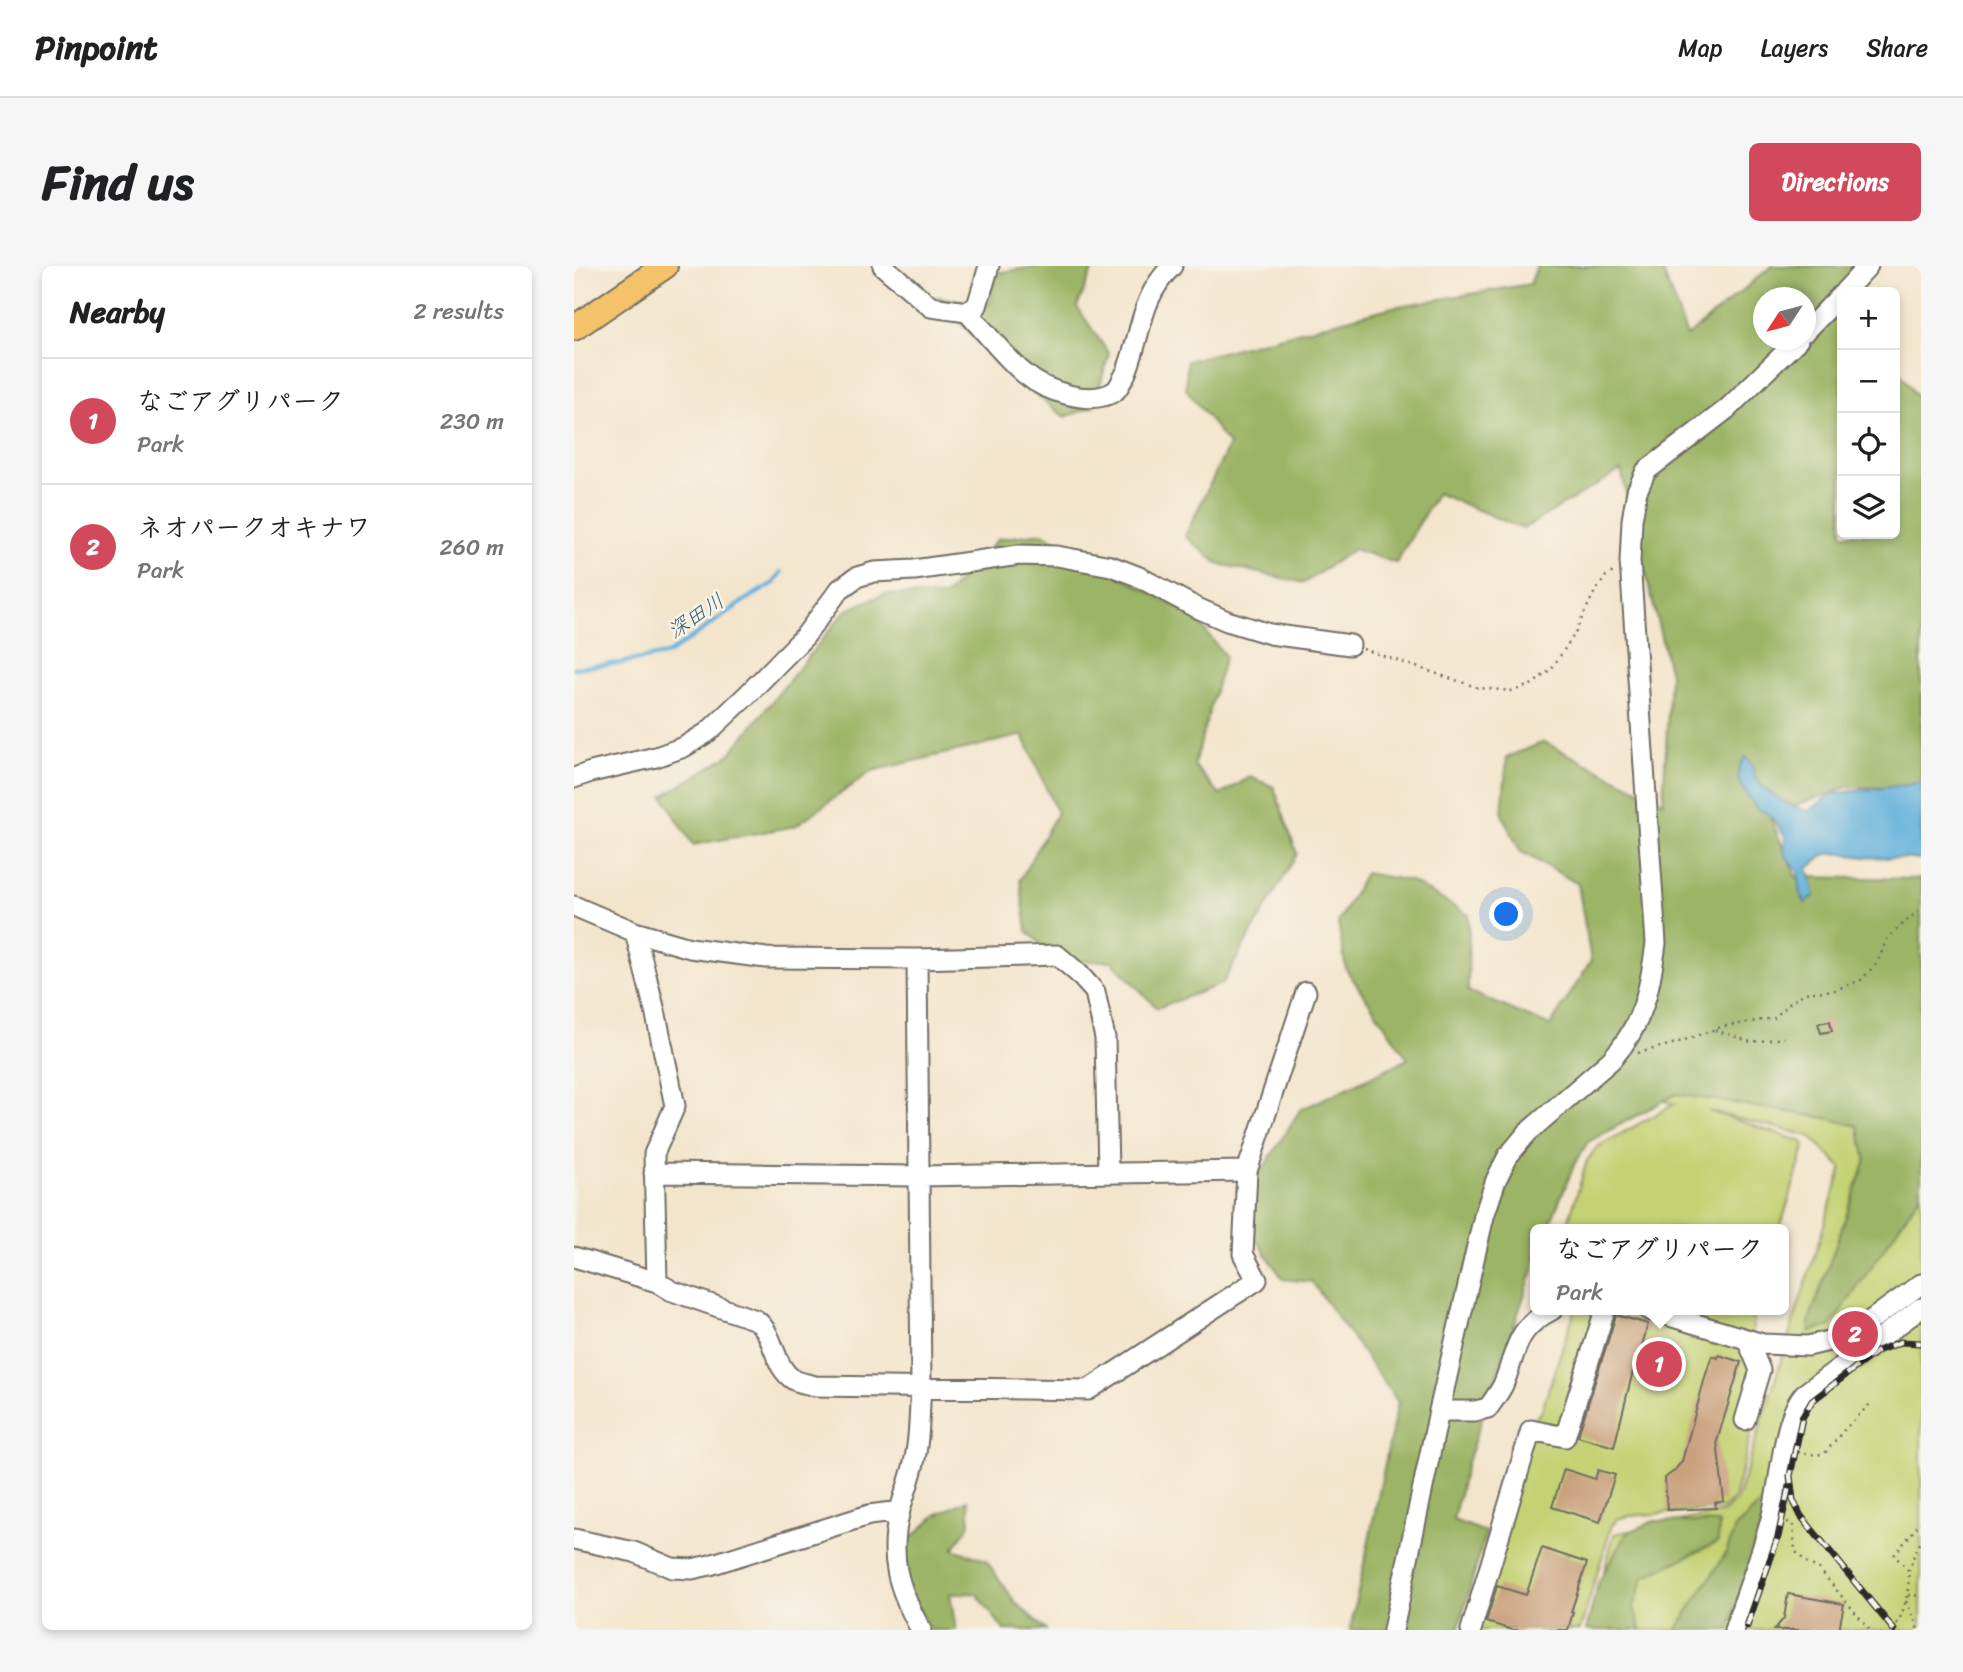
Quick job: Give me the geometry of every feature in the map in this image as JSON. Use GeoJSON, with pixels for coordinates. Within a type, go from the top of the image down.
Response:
{"type":"FeatureCollection","features":[{"type":"Feature","properties":{"kind":"main road"},"geometry":{"type":"LineString","coordinates":[[574,328],[665,266]]}},
{"type":"Feature","properties":{"kind":"street"},"geometry":{"type":"LineString","coordinates":[[883,266],[931,307],[967,312],[977,306],[989,266]]}},
{"type":"Feature","properties":{"kind":"street"},"geometry":{"type":"LineString","coordinates":[[967,312],[1023,373],[1039,384],[1075,396],[1096,399],[1117,390],[1126,372],[1143,312],[1151,294],[1171,266]]}},
{"type":"Feature","properties":{"kind":"street"},"geometry":{"type":"LineString","coordinates":[[1849,287],[1868,266]]}},
{"type":"Feature","properties":{"kind":"street"},"geometry":{"type":"LineString","coordinates":[[1816,320],[1837,299]]}},
{"type":"Feature","properties":{"kind":"street"},"geometry":{"type":"LineString","coordinates":[[1393,1630],[1439,1411],[1484,1216],[1496,1180],[1508,1156],[1528,1132],[1622,1048],[1644,1007],[1652,976],[1656,943],[1630,561],[1637,491],[1646,471],[1727,409],[1788,350]]}},
{"type":"Feature","properties":{"kind":"street"},"geometry":{"type":"LineString","coordinates":[[574,778],[684,747],[708,732],[804,636],[841,589],[857,577],[874,572],[915,570],[1019,555],[1057,556],[1111,566],[1137,576],[1227,621],[1270,634],[1350,645]]}},
{"type":"Feature","properties":{"kind":"street"},"geometry":{"type":"LineString","coordinates":[[574,906],[635,932],[690,948],[766,958],[917,959],[1056,955],[1079,973],[1095,992],[1105,1038],[1108,1172]]}},
{"type":"Feature","properties":{"kind":"street"},"geometry":{"type":"LineString","coordinates":[[635,932],[675,1106],[654,1154],[657,1282]]}},
{"type":"Feature","properties":{"kind":"street"},"geometry":{"type":"LineString","coordinates":[[917,959],[920,1387],[916,1456],[900,1511],[894,1546],[898,1577],[905,1601],[921,1630]]}},
{"type":"Feature","properties":{"kind":"street"},"geometry":{"type":"LineString","coordinates":[[574,1257],[657,1282],[672,1291],[756,1320],[764,1326],[780,1366],[794,1380],[815,1386],[1088,1390],[1257,1280],[1243,1254],[1247,1171],[1306,992]]}},
{"type":"Feature","properties":{"kind":"street"},"geometry":{"type":"LineString","coordinates":[[654,1173],[918,1176],[1247,1171]]}},
{"type":"Feature","properties":{"kind":"street"},"geometry":{"type":"LineString","coordinates":[[1666,1315],[1763,1344],[1808,1346],[1849,1336],[1921,1284]]}},
{"type":"Feature","properties":{"kind":"street"},"geometry":{"type":"LineString","coordinates":[[1734,1630],[1771,1520],[1790,1419],[1798,1401],[1921,1308]]}},
{"type":"Feature","properties":{"kind":"street"},"geometry":{"type":"LineString","coordinates":[[1439,1411],[1475,1411],[1488,1408],[1502,1386],[1517,1339],[1529,1325],[1544,1315]]}},
{"type":"Feature","properties":{"kind":"street"},"geometry":{"type":"LineString","coordinates":[[1471,1630],[1531,1430],[1565,1437],[1603,1315]]}},
{"type":"Feature","properties":{"kind":"street"},"geometry":{"type":"LineString","coordinates":[[1745,1420],[1760,1370],[1746,1339]]}},
{"type":"Feature","properties":{"kind":"street"},"geometry":{"type":"LineString","coordinates":[[574,1539],[634,1552],[672,1568],[692,1569],[869,1514],[900,1511]]}},
{"type":"Feature","properties":{"kind":"path"},"geometry":{"type":"LineString","coordinates":[[1350,645],[1479,688],[1513,691],[1533,684],[1552,668],[1574,635],[1593,595],[1606,576],[1630,561]]}},
{"type":"Feature","properties":{"kind":"path"},"geometry":{"type":"LineString","coordinates":[[1611,1060],[1676,1043],[1712,1030],[1774,1018],[1804,993],[1835,990],[1861,980],[1877,963],[1888,937],[1921,911]]}},
{"type":"Feature","properties":{"kind":"path"},"geometry":{"type":"LineString","coordinates":[[1712,1030],[1751,1042],[1784,1038]]}},
{"type":"Feature","properties":{"kind":"path"},"geometry":{"type":"LineString","coordinates":[[1784,1451],[1816,1455],[1825,1453],[1872,1402]]}},
{"type":"Feature","properties":{"kind":"path"},"geometry":{"type":"LineString","coordinates":[[1771,1520],[1783,1520],[1793,1524],[1794,1551],[1819,1569],[1870,1630]]}},
{"type":"Feature","properties":{"kind":"path"},"geometry":{"type":"LineString","coordinates":[[1909,1571],[1894,1555],[1921,1522]]}},
{"type":"Feature","properties":{"kind":"path"},"geometry":{"type":"LineString","coordinates":[[1892,1630],[1904,1609],[1908,1595],[1909,1571],[1914,1552],[1921,1542]]}},
{"type":"Feature","properties":{"kind":"path"},"geometry":{"type":"LineString","coordinates":[[1908,1595],[1921,1596]]}},
{"type":"Feature","properties":{"kind":"path"},"geometry":{"type":"LineString","coordinates":[[1906,1601],[1917,1630]]}},
{"type":"Feature","properties":{"kind":"green space"},"geometry":{"type":"Polygon","coordinates":[[[1041,266],[1094,266],[1077,307],[1109,354],[1094,406],[1065,417],[1000,367],[937,297],[990,304],[995,273],[1041,266]]]}},
{"type":"Feature","properties":{"kind":"green space"},"geometry":{"type":"Polygon","coordinates":[[[1537,266],[1661,266],[1687,336],[1772,266],[1876,266],[1862,287],[1837,287],[1837,539],[1900,539],[1900,372],[1921,403],[1921,789],[1847,787],[1769,815],[1796,877],[1921,879],[1921,1194],[1831,1326],[1809,1332],[1809,1321],[1866,1160],[1858,1126],[1831,1119],[1676,1094],[1588,1142],[1574,1165],[1550,1224],[1530,1224],[1530,1279],[1466,1465],[1453,1520],[1486,1532],[1458,1630],[1350,1630],[1398,1402],[1312,1282],[1283,1279],[1254,1236],[1251,1188],[1300,1110],[1408,1059],[1346,969],[1338,923],[1365,873],[1410,881],[1469,915],[1468,991],[1550,1026],[1591,961],[1578,884],[1520,851],[1502,814],[1507,757],[1544,742],[1663,802],[1670,674],[1621,470],[1523,529],[1437,493],[1396,563],[1354,549],[1304,583],[1219,564],[1185,536],[1229,445],[1186,389],[1187,361],[1393,307],[1530,284],[1537,266]]]}},
{"type":"Feature","properties":{"kind":"green space"},"geometry":{"type":"Polygon","coordinates":[[[1042,533],[1195,617],[1225,656],[1194,765],[1220,795],[1250,777],[1274,787],[1297,854],[1222,984],[1157,1008],[1112,961],[1059,961],[1027,931],[1020,880],[1057,813],[1023,735],[872,771],[795,826],[693,845],[663,796],[729,755],[845,611],[884,594],[945,596],[998,539],[1042,533]]]}},
{"type":"Feature","properties":{"kind":"green space"},"geometry":{"type":"Polygon","coordinates":[[[1921,882],[1921,1630],[1588,1630],[1614,1534],[1724,1512],[1737,1500],[1842,1168],[1810,1136],[1708,1111],[1803,1142],[1805,1146],[1782,1224],[1568,1224],[1587,1161],[1597,1147],[1675,1104],[1658,1099],[1921,882]]]}},
{"type":"Feature","properties":{"kind":"green space"},"geometry":{"type":"Polygon","coordinates":[[[1573,1315],[1754,1315],[1753,1335],[1766,1377],[1734,1499],[1723,1509],[1617,1519],[1611,1527],[1580,1630],[1466,1630],[1528,1426],[1541,1412],[1573,1315]]]}},
{"type":"Feature","properties":{"kind":"green space"},"geometry":{"type":"Polygon","coordinates":[[[1770,1495],[1729,1630],[1676,1630],[1726,1553],[1735,1528],[1770,1495]]]}},
{"type":"Feature","properties":{"kind":"green space"},"geometry":{"type":"Polygon","coordinates":[[[968,1500],[970,1524],[953,1549],[986,1560],[1015,1602],[1046,1630],[1004,1630],[976,1593],[950,1594],[956,1630],[929,1630],[902,1578],[906,1543],[936,1515],[968,1500]]]}},
{"type":"Feature","properties":{"kind":"green space"},"geometry":{"type":"Polygon","coordinates":[[[1654,1521],[1719,1523],[1718,1542],[1644,1577],[1634,1607],[1641,1630],[1586,1630],[1599,1581],[1627,1533],[1654,1521]]]}},
{"type":"Feature","properties":{"kind":"water"},"geometry":{"type":"Polygon","coordinates":[[[1746,757],[1765,789],[1783,801],[1809,811],[1831,794],[1921,783],[1921,859],[1826,854],[1808,868],[1815,895],[1805,903],[1801,895],[1798,872],[1784,853],[1785,836],[1769,814],[1757,809],[1742,788],[1738,778],[1739,767],[1746,757]]]}},
{"type":"Feature","properties":{"kind":"building"},"geometry":{"type":"Polygon","coordinates":[[[1830,1021],[1832,1031],[1821,1033],[1818,1023],[1830,1021]]]}},
{"type":"Feature","properties":{"kind":"building"},"geometry":{"type":"Polygon","coordinates":[[[1616,1315],[1648,1324],[1641,1349],[1680,1361],[1675,1378],[1662,1385],[1651,1364],[1636,1359],[1614,1447],[1578,1436],[1616,1315]]]}},
{"type":"Feature","properties":{"kind":"building"},"geometry":{"type":"Polygon","coordinates":[[[1719,1355],[1741,1362],[1717,1441],[1724,1501],[1715,1503],[1716,1508],[1667,1510],[1665,1478],[1682,1461],[1712,1356],[1718,1358],[1719,1355]]]}},
{"type":"Feature","properties":{"kind":"building"},"geometry":{"type":"Polygon","coordinates":[[[1564,1469],[1595,1479],[1598,1470],[1615,1475],[1600,1522],[1552,1507],[1564,1469]]]}},
{"type":"Feature","properties":{"kind":"building"},"geometry":{"type":"Polygon","coordinates":[[[1542,1548],[1587,1563],[1568,1630],[1513,1630],[1486,1622],[1497,1586],[1526,1595],[1542,1548]]]}},
{"type":"Feature","properties":{"kind":"building"},"geometry":{"type":"Polygon","coordinates":[[[1788,1594],[1844,1604],[1839,1630],[1774,1630],[1784,1618],[1788,1594]]]}},
{"type":"Feature","properties":{"kind":"waterway","name":"深田川"},"geometry":{"type":"LineString","coordinates":[[574,668],[668,654],[774,583],[781,572]]}},
{"type":"Feature","properties":{"kind":"railway"},"geometry":{"type":"LineString","coordinates":[[1894,1630],[1801,1516],[1793,1500],[1790,1476],[1802,1418],[1812,1401],[1877,1351],[1901,1342],[1921,1343]]}},
{"type":"Feature","properties":{"kind":"railway"},"geometry":{"type":"LineString","coordinates":[[1747,1626],[1778,1537],[1789,1486]]}},
{"type":"Feature","properties":{"kind":"place","name":"ネオパークオキナワ"},"geometry":{"type":"Point","coordinates":[1855,1334]}},
{"type":"Feature","properties":{"kind":"place","name":"なごアグリパーク"},"geometry":{"type":"Point","coordinates":[1659,1364]}}]}
